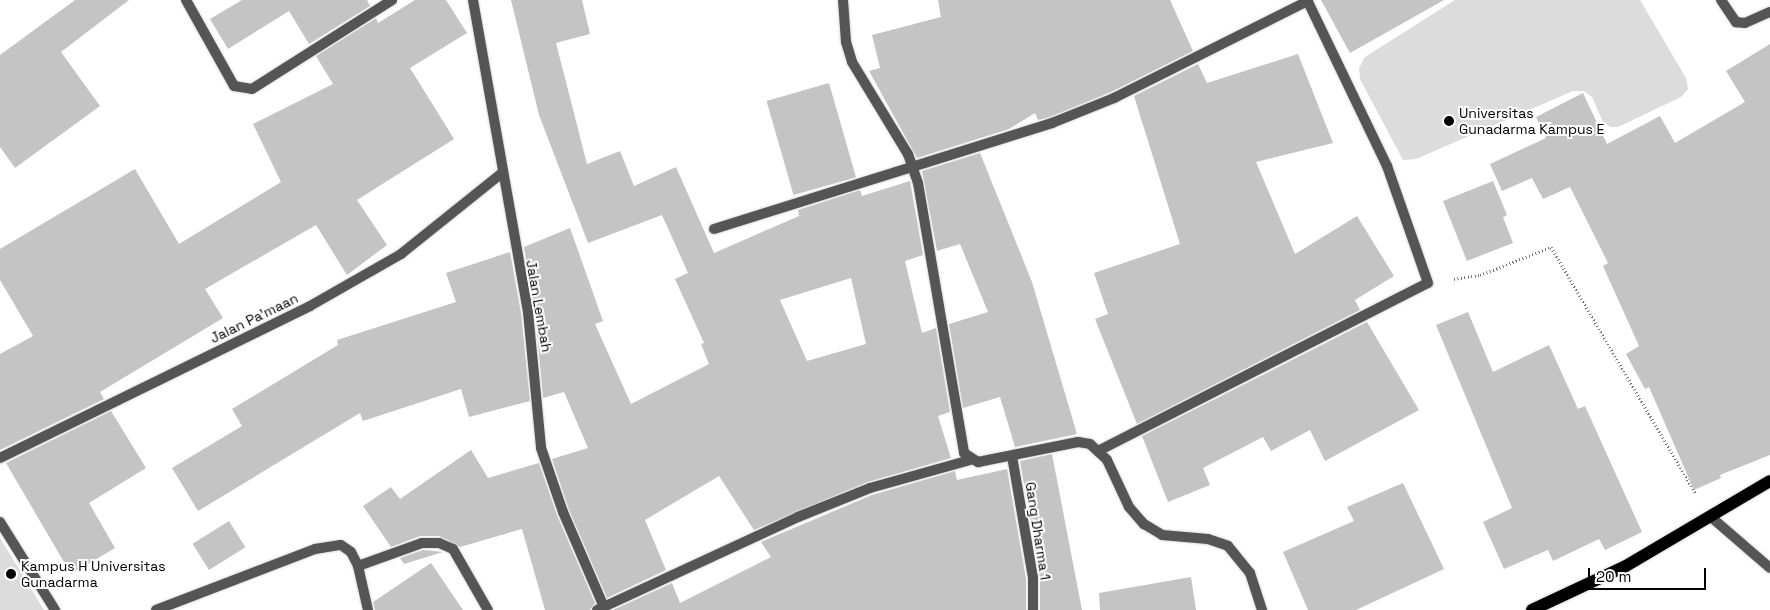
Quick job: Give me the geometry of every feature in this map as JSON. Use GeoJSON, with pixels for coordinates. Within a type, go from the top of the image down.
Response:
{"type":"FeatureCollection","features":[{"type":"Feature","properties":{"kind":"main road"},"geometry":{"type":"LineString","coordinates":[[1532,610],[1624,567],[1712,517],[1770,481]]}},
{"type":"Feature","properties":{"kind":"street"},"geometry":{"type":"LineString","coordinates":[[186,0],[234,86],[252,90],[392,0]]}},
{"type":"Feature","properties":{"kind":"street","name":"Jalan Lembah"},"geometry":{"type":"LineString","coordinates":[[473,0],[529,322],[541,448],[563,512],[601,609]]}},
{"type":"Feature","properties":{"kind":"street"},"geometry":{"type":"LineString","coordinates":[[843,0],[846,42],[852,62],[900,140],[912,169],[926,215],[961,443],[970,460]]}},
{"type":"Feature","properties":{"kind":"street"},"geometry":{"type":"LineString","coordinates":[[1721,0],[1736,22],[1746,23],[1770,12]]}},
{"type":"Feature","properties":{"kind":"street"},"geometry":{"type":"LineString","coordinates":[[714,230],[912,169],[1042,126],[1114,98],[1307,1],[1387,166],[1428,283],[1098,451]]}},
{"type":"Feature","properties":{"kind":"street","name":"Jalan Pa'maan"},"geometry":{"type":"LineString","coordinates":[[0,458],[310,306],[401,254],[502,173]]}},
{"type":"Feature","properties":{"kind":"street"},"geometry":{"type":"LineString","coordinates":[[601,609],[816,510],[870,488],[970,460],[986,462],[1078,442],[1090,444],[1106,460],[1129,507],[1144,524],[1162,535],[1208,539],[1228,546],[1250,573],[1262,610]]}},
{"type":"Feature","properties":{"kind":"street","name":"Gang Dharma 1"},"geometry":{"type":"LineString","coordinates":[[1012,456],[1033,578],[1033,610]]}},
{"type":"Feature","properties":{"kind":"street"},"geometry":{"type":"LineString","coordinates":[[1712,517],[1770,568]]}},
{"type":"Feature","properties":{"kind":"street"},"geometry":{"type":"LineString","coordinates":[[0,522],[55,610]]}},
{"type":"Feature","properties":{"kind":"street"},"geometry":{"type":"LineString","coordinates":[[358,566],[422,543],[439,543],[453,549],[488,610]]}},
{"type":"Feature","properties":{"kind":"street"},"geometry":{"type":"LineString","coordinates":[[156,610],[331,546],[341,546],[351,552],[358,566],[368,610]]}},
{"type":"Feature","properties":{"kind":"path"},"geometry":{"type":"LineString","coordinates":[[1428,283],[1480,275],[1551,247],[1679,469],[1712,517]]}},
{"type":"Feature","properties":{"kind":"shaded area"},"geometry":{"type":"Polygon","coordinates":[[[1455,0],[1640,0],[1686,78],[1688,89],[1681,97],[1618,127],[1611,127],[1603,122],[1592,97],[1584,91],[1573,91],[1416,159],[1403,160],[1360,79],[1359,68],[1365,57],[1455,0]]]}},
{"type":"Feature","properties":{"kind":"shaded area","name":"Kampus H Universitas Gunadarma"},"geometry":{"type":"Polygon","coordinates":[[[0,538],[44,610],[0,610],[0,538]]]}},
{"type":"Feature","properties":{"kind":"building"},"geometry":{"type":"Polygon","coordinates":[[[75,0],[129,0],[61,52],[100,106],[15,168],[0,147],[0,55],[75,0]]]}},
{"type":"Feature","properties":{"kind":"building"},"geometry":{"type":"Polygon","coordinates":[[[242,0],[367,0],[370,6],[309,44],[289,11],[228,49],[210,19],[242,0]]]}},
{"type":"Feature","properties":{"kind":"building"},"geometry":{"type":"Polygon","coordinates":[[[415,0],[446,0],[467,33],[410,68],[454,139],[357,200],[387,245],[347,275],[316,225],[205,289],[223,318],[100,392],[104,399],[0,450],[0,354],[33,336],[0,280],[0,249],[135,169],[179,244],[281,182],[253,124],[333,84],[316,56],[376,18],[378,23],[415,0]]]}},
{"type":"Feature","properties":{"kind":"building"},"geometry":{"type":"Polygon","coordinates":[[[511,0],[582,0],[590,34],[556,43],[587,164],[620,151],[634,186],[676,167],[714,253],[799,216],[798,210],[860,190],[862,196],[910,181],[923,255],[905,261],[922,333],[936,328],[950,412],[938,416],[951,458],[868,482],[754,530],[719,476],[645,520],[666,570],[607,598],[569,510],[552,459],[588,448],[564,392],[543,398],[535,311],[524,247],[570,228],[603,321],[595,324],[631,404],[709,364],[701,344],[704,343],[675,279],[688,273],[662,215],[588,243],[539,115],[511,0]],[[851,278],[780,300],[807,361],[866,344],[851,278]]]}},
{"type":"Feature","properties":{"kind":"building"},"geometry":{"type":"Polygon","coordinates":[[[938,0],[1170,0],[1193,51],[1111,92],[1050,117],[1038,120],[1035,113],[1009,129],[917,158],[869,71],[880,68],[872,35],[941,17],[938,0]]]}},
{"type":"Feature","properties":{"kind":"building"},"geometry":{"type":"Polygon","coordinates":[[[1321,0],[1444,0],[1350,53],[1321,0]]]}},
{"type":"Feature","properties":{"kind":"building"},"geometry":{"type":"Polygon","coordinates":[[[1770,44],[1770,455],[1720,475],[1721,478],[1694,490],[1649,387],[1645,389],[1626,354],[1639,346],[1603,266],[1608,263],[1570,187],[1543,199],[1532,178],[1502,191],[1490,164],[1546,138],[1536,117],[1583,93],[1607,144],[1660,116],[1675,143],[1745,102],[1726,71],[1770,44]]]}},
{"type":"Feature","properties":{"kind":"building"},"geometry":{"type":"Polygon","coordinates":[[[1298,54],[1333,143],[1256,162],[1295,254],[1357,216],[1394,276],[1355,300],[1360,310],[1137,424],[1095,319],[1108,314],[1094,273],[1180,244],[1134,96],[1198,64],[1207,83],[1298,54]]]}},
{"type":"Feature","properties":{"kind":"building"},"geometry":{"type":"Polygon","coordinates":[[[829,83],[856,177],[794,195],[767,101],[829,83]]]}},
{"type":"Feature","properties":{"kind":"building"},"geometry":{"type":"Polygon","coordinates":[[[980,153],[1032,282],[1077,434],[1015,447],[1000,397],[963,408],[949,324],[988,312],[960,244],[937,251],[922,171],[980,153]]]}},
{"type":"Feature","properties":{"kind":"building"},"geometry":{"type":"Polygon","coordinates":[[[1493,181],[1507,215],[1503,217],[1513,243],[1467,261],[1443,201],[1493,181]]]}},
{"type":"Feature","properties":{"kind":"building"},"geometry":{"type":"Polygon","coordinates":[[[510,252],[521,313],[530,401],[469,417],[461,389],[363,421],[360,413],[198,511],[172,468],[242,426],[232,409],[338,345],[337,340],[456,302],[446,273],[510,252]]]}},
{"type":"Feature","properties":{"kind":"building"},"geometry":{"type":"Polygon","coordinates":[[[1468,312],[1493,372],[1549,345],[1578,409],[1585,406],[1642,532],[1605,550],[1599,539],[1553,561],[1548,550],[1504,569],[1483,522],[1512,508],[1436,325],[1468,312]]]}},
{"type":"Feature","properties":{"kind":"building"},"geometry":{"type":"Polygon","coordinates":[[[1367,322],[1419,410],[1325,461],[1310,430],[1271,451],[1263,437],[1203,468],[1210,485],[1168,502],[1142,436],[1367,322]]]}},
{"type":"Feature","properties":{"kind":"building"},"geometry":{"type":"Polygon","coordinates":[[[111,411],[146,468],[89,503],[115,548],[71,574],[6,463],[111,411]]]}},
{"type":"Feature","properties":{"kind":"building"},"geometry":{"type":"Polygon","coordinates":[[[471,450],[488,478],[539,463],[557,515],[595,603],[590,610],[545,610],[522,529],[460,547],[439,536],[420,536],[391,547],[363,506],[391,487],[400,499],[471,450]]]}},
{"type":"Feature","properties":{"kind":"building"},"geometry":{"type":"Polygon","coordinates":[[[1052,454],[1082,610],[1040,610],[1040,577],[1020,461],[1052,454]]]}},
{"type":"Feature","properties":{"kind":"building"},"geometry":{"type":"Polygon","coordinates":[[[1007,469],[1026,579],[1026,610],[613,610],[672,583],[680,603],[771,557],[761,542],[872,495],[955,471],[957,480],[1007,469]]]}},
{"type":"Feature","properties":{"kind":"building"},"geometry":{"type":"Polygon","coordinates":[[[1403,483],[1444,569],[1356,610],[1308,610],[1283,552],[1354,521],[1347,507],[1403,483]]]}},
{"type":"Feature","properties":{"kind":"building"},"geometry":{"type":"Polygon","coordinates":[[[229,521],[245,547],[209,570],[193,544],[229,521]]]}},
{"type":"Feature","properties":{"kind":"building"},"geometry":{"type":"Polygon","coordinates":[[[423,550],[443,552],[404,564],[400,558],[423,550]]]}},
{"type":"Feature","properties":{"kind":"building"},"geometry":{"type":"Polygon","coordinates":[[[431,563],[463,610],[375,610],[373,602],[431,563]]]}},
{"type":"Feature","properties":{"kind":"building"},"geometry":{"type":"Polygon","coordinates":[[[1191,577],[1196,610],[1100,610],[1099,593],[1191,577]]]}},
{"type":"Feature","properties":{"kind":"place","name":"Universitas Gunadarma Kampus E"},"geometry":{"type":"Point","coordinates":[1449,121]}},
{"type":"Feature","properties":{"kind":"place","name":"Kampus H Universitas Gunadarma"},"geometry":{"type":"Point","coordinates":[11,574]}}]}
